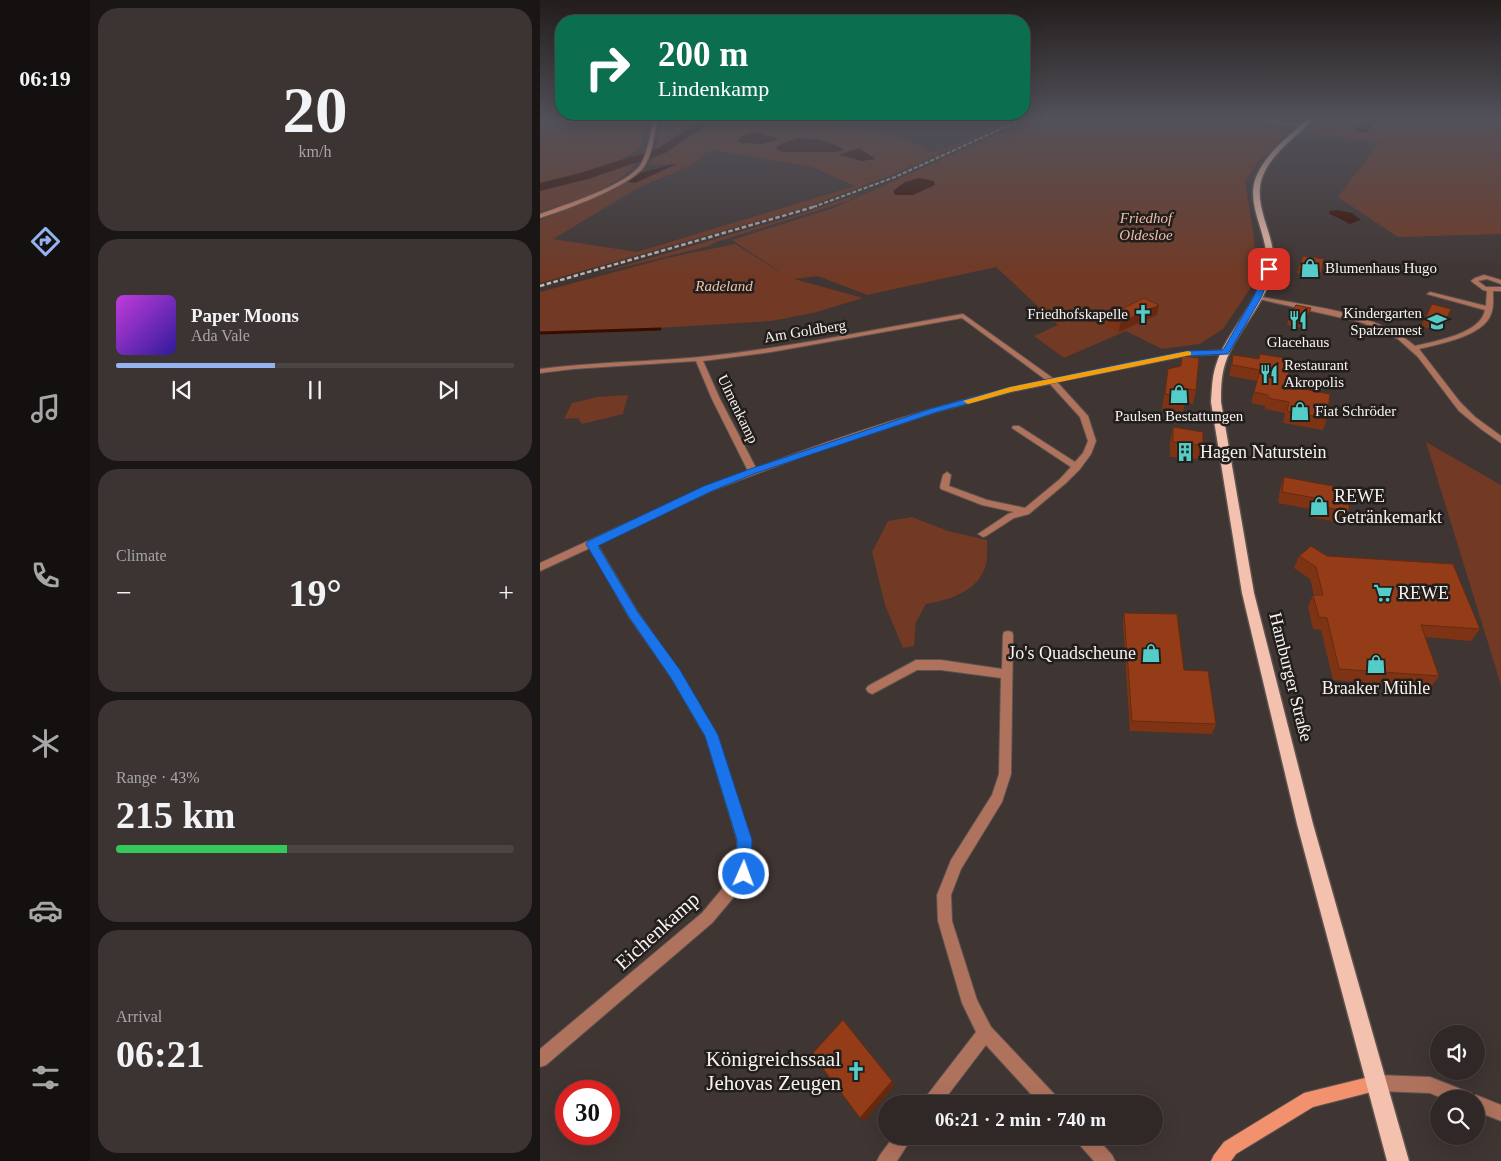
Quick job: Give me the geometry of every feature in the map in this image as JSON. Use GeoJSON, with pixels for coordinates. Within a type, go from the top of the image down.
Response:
{"type":"FeatureCollection","features":[{"type":"Feature","properties":{"kind":"main road","name":"Hamburger Straße"},"geometry":{"type":"LineString","coordinates":[[1263,172],[1257,182],[1270,257],[1269,269],[1257,298],[1218,367],[1215,386],[1216,402],[1248,593],[1305,824],[1398,1161]]}},
{"type":"Feature","properties":{"kind":"street"},"geometry":{"type":"LineString","coordinates":[[540,216],[619,182],[635,172]]}},
{"type":"Feature","properties":{"kind":"street"},"geometry":{"type":"LineString","coordinates":[[1501,282],[1486,278],[1475,280],[1477,285],[1490,290],[1501,289]]}},
{"type":"Feature","properties":{"kind":"street"},"geometry":{"type":"LineString","coordinates":[[1415,348],[1458,336],[1476,328],[1487,317],[1490,290]]}},
{"type":"Feature","properties":{"kind":"street"},"geometry":{"type":"LineString","coordinates":[[1430,294],[1487,308]]}},
{"type":"Feature","properties":{"kind":"street"},"geometry":{"type":"LineString","coordinates":[[1257,298],[1360,320],[1386,329],[1415,348],[1456,404],[1482,427],[1501,440]]}},
{"type":"Feature","properties":{"kind":"street","name":"Am Goldberg"},"geometry":{"type":"LineString","coordinates":[[540,371],[573,366],[699,359],[816,344],[963,316],[1052,381],[1084,416],[1092,441],[1077,467],[1026,512],[1011,516],[983,534]]}},
{"type":"Feature","properties":{"kind":"street"},"geometry":{"type":"LineString","coordinates":[[540,567],[708,488],[933,410],[1010,390],[1186,354],[1225,352]]}},
{"type":"Feature","properties":{"kind":"street","name":"Ulmenkamp"},"geometry":{"type":"LineString","coordinates":[[699,359],[716,399],[753,471]]}},
{"type":"Feature","properties":{"kind":"street"},"geometry":{"type":"LineString","coordinates":[[1016,428],[1077,467]]}},
{"type":"Feature","properties":{"kind":"street"},"geometry":{"type":"LineString","coordinates":[[947,475],[944,487],[986,504],[1026,512]]}},
{"type":"Feature","properties":{"kind":"street","name":"Eichenkamp"},"geometry":{"type":"LineString","coordinates":[[540,1059],[707,918],[744,874],[744,840],[711,735],[675,674],[633,614],[592,544]]}},
{"type":"Feature","properties":{"kind":"street"},"geometry":{"type":"LineString","coordinates":[[1008,635],[1005,774],[997,798],[956,865],[944,895],[945,921],[970,1003],[985,1034],[1043,1095]]}},
{"type":"Feature","properties":{"kind":"street"},"geometry":{"type":"LineString","coordinates":[[872,689],[916,666],[942,665],[1007,674]]}},
{"type":"Feature","properties":{"kind":"street"},"geometry":{"type":"LineString","coordinates":[[938,1095],[985,1034]]}},
{"type":"Feature","properties":{"kind":"street"},"geometry":{"type":"LineString","coordinates":[[1220,1161],[1230,1148],[1310,1099],[1377,1083],[1430,1085],[1442,1090]]}},
{"type":"Feature","properties":{"kind":"street"},"geometry":{"type":"LineString","coordinates":[[1485,1107],[1501,1113]]}},
{"type":"Feature","properties":{"kind":"street"},"geometry":{"type":"LineString","coordinates":[[886,1161],[898,1145]]}},
{"type":"Feature","properties":{"kind":"street"},"geometry":{"type":"LineString","coordinates":[[1091,1145],[1106,1161]]}},
{"type":"Feature","properties":{"kind":"green space"},"geometry":{"type":"Polygon","coordinates":[[[540,172],[587,172],[540,184],[540,172]]]}},
{"type":"Feature","properties":{"kind":"green space"},"geometry":{"type":"Polygon","coordinates":[[[599,172],[628,172],[593,194],[540,215],[540,212],[560,205],[540,211],[540,189],[599,172]]]}},
{"type":"Feature","properties":{"kind":"green space"},"geometry":{"type":"Polygon","coordinates":[[[659,172],[675,172],[636,189],[553,239],[637,252],[855,186],[824,172],[898,172],[810,206],[540,283],[540,220],[628,182],[635,183],[659,172]]]}},
{"type":"Feature","properties":{"kind":"green space","name":"Friedhof Oldesloe"},"geometry":{"type":"Polygon","coordinates":[[[914,172],[1251,172],[1245,181],[1254,238],[1256,280],[1223,329],[1200,344],[1162,349],[1126,331],[1064,358],[1034,336],[1058,325],[996,267],[867,295],[818,276],[794,279],[863,298],[813,313],[771,321],[626,330],[540,332],[540,292],[667,258],[735,244],[789,278],[732,240],[834,208],[914,172]]]}},
{"type":"Feature","properties":{"kind":"green space"},"geometry":{"type":"Polygon","coordinates":[[[1357,172],[1501,172],[1501,234],[1398,237],[1338,197],[1357,172]]]}},
{"type":"Feature","properties":{"kind":"green space"},"geometry":{"type":"Polygon","coordinates":[[[861,193],[848,201],[716,242],[709,246],[596,274],[801,214],[861,193]]]}},
{"type":"Feature","properties":{"kind":"green space"},"geometry":{"type":"Polygon","coordinates":[[[628,395],[623,414],[582,424],[578,418],[564,419],[572,403],[597,397],[628,395]]]}},
{"type":"Feature","properties":{"kind":"green space"},"geometry":{"type":"Polygon","coordinates":[[[1426,442],[1501,485],[1501,685],[1426,442]]]}},
{"type":"Feature","properties":{"kind":"green space"},"geometry":{"type":"Polygon","coordinates":[[[912,517],[948,531],[987,540],[987,558],[981,576],[968,589],[961,594],[926,604],[916,622],[914,646],[903,648],[885,605],[872,552],[888,521],[912,517]]]}},
{"type":"Feature","properties":{"kind":"shaded area"},"geometry":{"type":"Polygon","coordinates":[[[658,172],[635,183],[628,182],[640,173],[658,172]]]}},
{"type":"Feature","properties":{"kind":"shaded area"},"geometry":{"type":"Polygon","coordinates":[[[919,178],[934,181],[935,185],[913,195],[895,195],[893,191],[905,182],[919,178]]]}},
{"type":"Feature","properties":{"kind":"shaded area"},"geometry":{"type":"Polygon","coordinates":[[[1337,210],[1352,213],[1361,220],[1350,224],[1330,214],[1329,211],[1337,210]]]}},
{"type":"Feature","properties":{"kind":"building","name":"Blumenhaus Hugo"},"geometry":{"type":"Polygon","coordinates":[[[1303,256],[1324,259],[1321,273],[1298,269],[1303,256]]]}},
{"type":"Feature","properties":{"kind":"building"},"geometry":{"type":"Polygon","coordinates":[[[1144,298],[1159,305],[1120,323],[1107,316],[1144,298]]]}},
{"type":"Feature","properties":{"kind":"building"},"geometry":{"type":"Polygon","coordinates":[[[1432,304],[1451,309],[1442,324],[1425,319],[1432,304]]]}},
{"type":"Feature","properties":{"kind":"building"},"geometry":{"type":"Polygon","coordinates":[[[1296,305],[1311,308],[1305,321],[1289,318],[1296,305]]]}},
{"type":"Feature","properties":{"kind":"building"},"geometry":{"type":"Polygon","coordinates":[[[1260,354],[1291,359],[1287,386],[1330,394],[1327,419],[1287,411],[1289,402],[1268,398],[1268,395],[1254,392],[1260,370],[1232,365],[1233,355],[1259,359],[1260,354]]]}},
{"type":"Feature","properties":{"kind":"building"},"geometry":{"type":"Polygon","coordinates":[[[1182,356],[1199,358],[1196,390],[1187,389],[1186,397],[1165,394],[1168,369],[1181,366],[1182,356]]]}},
{"type":"Feature","properties":{"kind":"building"},"geometry":{"type":"Polygon","coordinates":[[[1173,427],[1203,432],[1203,445],[1173,442],[1173,427]]]}},
{"type":"Feature","properties":{"kind":"building"},"geometry":{"type":"Polygon","coordinates":[[[1284,477],[1349,489],[1349,512],[1314,505],[1315,498],[1282,492],[1284,477]]]}},
{"type":"Feature","properties":{"kind":"building"},"geometry":{"type":"Polygon","coordinates":[[[1311,546],[1327,556],[1453,564],[1480,629],[1421,625],[1439,676],[1339,669],[1327,618],[1319,617],[1313,595],[1323,595],[1316,567],[1299,556],[1311,546]]]}},
{"type":"Feature","properties":{"kind":"building","name":"Jo's Quadscheune"},"geometry":{"type":"Polygon","coordinates":[[[1124,613],[1177,614],[1184,670],[1208,671],[1216,724],[1132,721],[1124,613]]]}},
{"type":"Feature","properties":{"kind":"building","name":"Königreichssaal Jehovas Zeugen"},"geometry":{"type":"Polygon","coordinates":[[[843,1020],[892,1081],[860,1118],[812,1054],[843,1020]]]}},
{"type":"Feature","properties":{"kind":"waterway"},"geometry":{"type":"LineString","coordinates":[[540,187],[596,172]]}},
{"type":"Feature","properties":{"kind":"waterway"},"geometry":{"type":"LineString","coordinates":[[540,333],[660,329]]}},
{"type":"Feature","properties":{"kind":"railway"},"geometry":{"type":"LineString","coordinates":[[813,207],[906,172]]}},
{"type":"Feature","properties":{"kind":"railway"},"geometry":{"type":"LineString","coordinates":[[540,286],[817,206]]}},
{"type":"Feature","properties":{"kind":"slow traffic"},"geometry":{"type":"LineString","coordinates":[[968,401],[1010,390],[1188,353]]}},
{"type":"Feature","properties":{"kind":"place","name":"Blumenhaus Hugo"},"geometry":{"type":"Point","coordinates":[1310,268]}},
{"type":"Feature","properties":{"kind":"place","name":"Friedhofskapelle"},"geometry":{"type":"Point","coordinates":[1143,314]}},
{"type":"Feature","properties":{"kind":"place","name":"Glacehaus"},"geometry":{"type":"Point","coordinates":[1298,320]}},
{"type":"Feature","properties":{"kind":"place","name":"Kindergarten Spatzennest"},"geometry":{"type":"Point","coordinates":[1437,322]}},
{"type":"Feature","properties":{"kind":"place","name":"Restaurant Akropolis"},"geometry":{"type":"Point","coordinates":[1269,374]}},
{"type":"Feature","properties":{"kind":"place","name":"Paulsen Bestattungen"},"geometry":{"type":"Point","coordinates":[1179,394]}},
{"type":"Feature","properties":{"kind":"place","name":"Fiat Schröder"},"geometry":{"type":"Point","coordinates":[1300,411]}},
{"type":"Feature","properties":{"kind":"place","name":"Hagen Naturstein"},"geometry":{"type":"Point","coordinates":[1185,452]}},
{"type":"Feature","properties":{"kind":"place","name":"REWE Getränkemarkt"},"geometry":{"type":"Point","coordinates":[1319,506]}},
{"type":"Feature","properties":{"kind":"place","name":"REWE"},"geometry":{"type":"Point","coordinates":[1383,593]}},
{"type":"Feature","properties":{"kind":"place","name":"Jo's Quadscheune"},"geometry":{"type":"Point","coordinates":[1151,653]}},
{"type":"Feature","properties":{"kind":"place","name":"Braaker Mühle"},"geometry":{"type":"Point","coordinates":[1376,664]}},
{"type":"Feature","properties":{"kind":"place","name":"Königreichssaal Jehovas Zeugen"},"geometry":{"type":"Point","coordinates":[856,1071]}},
{"type":"Feature","properties":{"kind":"route"},"geometry":{"type":"LineString","coordinates":[[744,874],[744,840],[711,735],[675,674],[633,614],[592,544],[708,488],[806,452],[933,410],[1010,390],[1130,364],[1186,354],[1225,352],[1264,285],[1269,269]]}},
{"type":"Feature","properties":{"kind":"park label","name":"Radeland"},"geometry":{"type":"Point","coordinates":[724,286]}}]}
